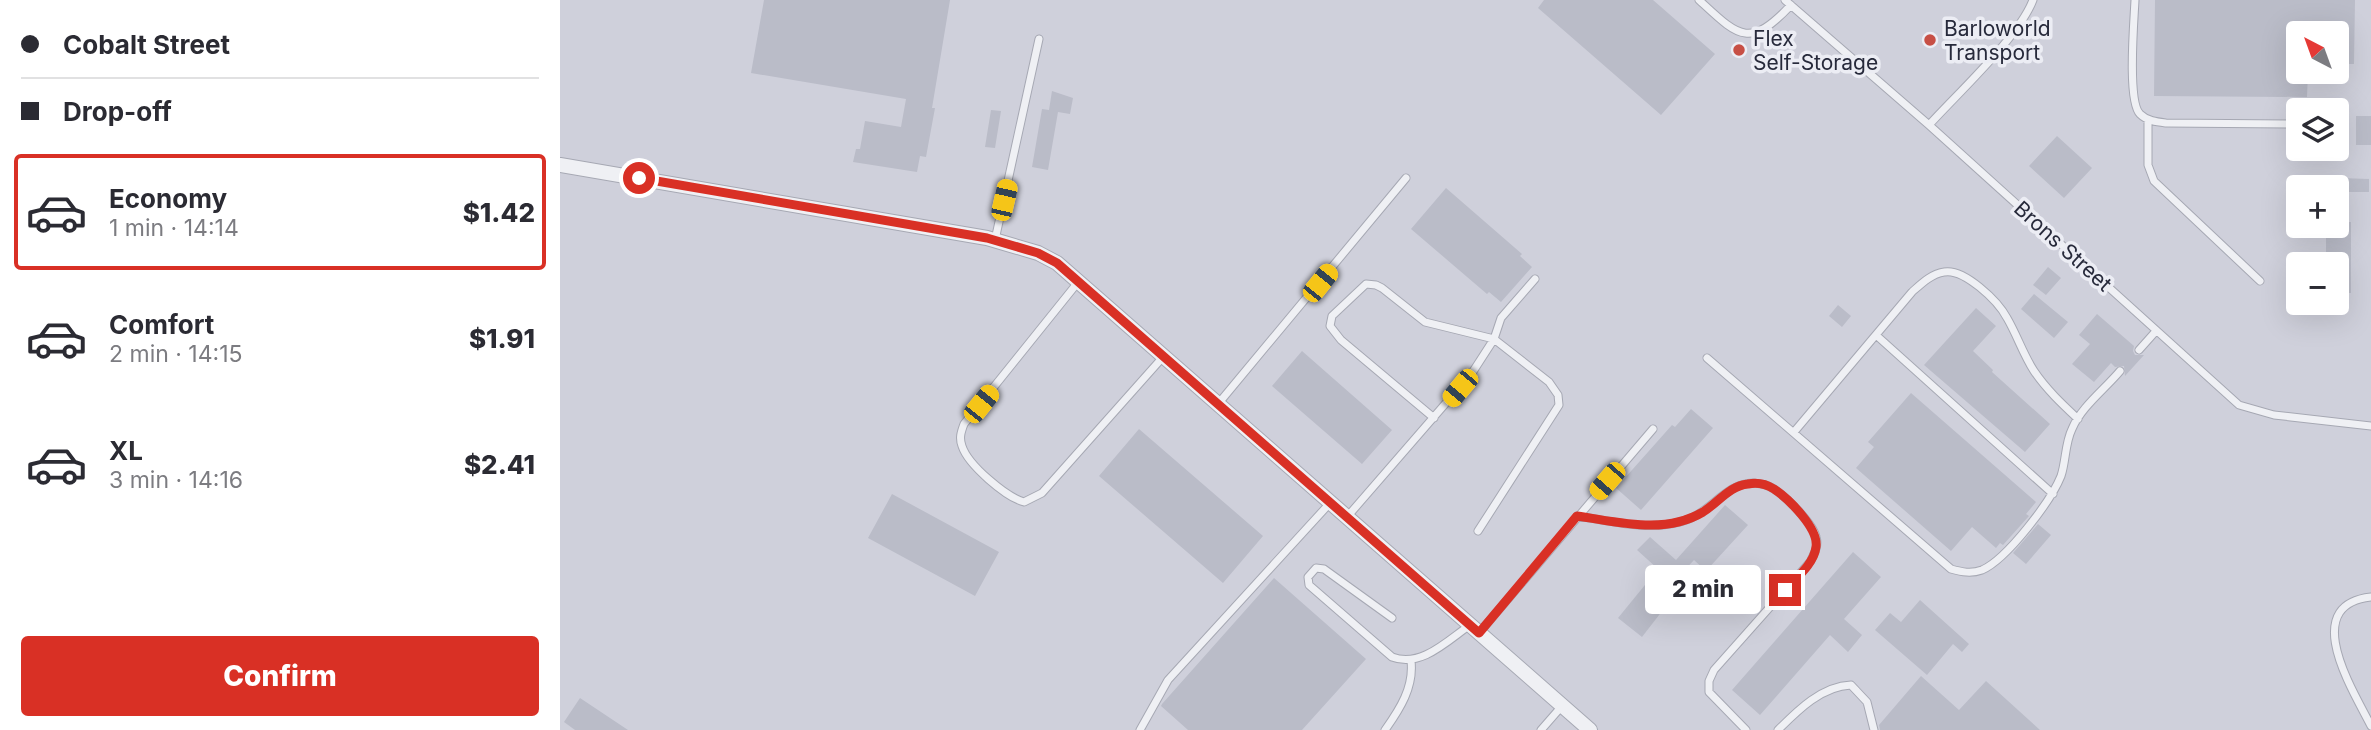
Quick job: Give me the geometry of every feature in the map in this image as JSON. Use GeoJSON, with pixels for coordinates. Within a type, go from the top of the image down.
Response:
{"type":"FeatureCollection","features":[{"type":"Feature","properties":{"kind":"street"},"geometry":{"type":"LineString","coordinates":[[560,165],[995,240],[1038,253],[1057,263],[1590,730]]}},
{"type":"Feature","properties":{"kind":"lane"},"geometry":{"type":"LineString","coordinates":[[1699,0],[1732,29],[1747,35],[1762,31],[1778,19],[1788,3]]}},
{"type":"Feature","properties":{"kind":"lane"},"geometry":{"type":"LineString","coordinates":[[1929,125],[1997,51],[2029,11],[2033,0]]}},
{"type":"Feature","properties":{"kind":"lane"},"geometry":{"type":"LineString","coordinates":[[2134,0],[2133,97],[2136,109],[2148,120],[2166,123],[2286,124]]}},
{"type":"Feature","properties":{"kind":"lane","name":"Brons Street"},"geometry":{"type":"LineString","coordinates":[[1788,3],[1929,125],[2239,405],[2274,415],[2371,426]]}},
{"type":"Feature","properties":{"kind":"lane"},"geometry":{"type":"LineString","coordinates":[[995,240],[1040,38]]}},
{"type":"Feature","properties":{"kind":"lane"},"geometry":{"type":"LineString","coordinates":[[2148,120],[2148,165],[2154,181],[2260,281]]}},
{"type":"Feature","properties":{"kind":"lane"},"geometry":{"type":"LineString","coordinates":[[1218,405],[1406,178]]}},
{"type":"Feature","properties":{"kind":"lane"},"geometry":{"type":"LineString","coordinates":[[1794,432],[1924,281],[1947,271],[1972,282],[1999,305],[2034,371],[2053,396],[2078,419]]}},
{"type":"Feature","properties":{"kind":"lane"},"geometry":{"type":"LineString","coordinates":[[1347,517],[1472,373],[1494,339],[1501,318],[1535,279]]}},
{"type":"Feature","properties":{"kind":"lane"},"geometry":{"type":"LineString","coordinates":[[1079,281],[964,424],[960,434],[967,456],[1002,491],[1024,502],[1033,500],[1042,493],[1163,357]]}},
{"type":"Feature","properties":{"kind":"lane"},"geometry":{"type":"LineString","coordinates":[[1434,418],[1341,340],[1330,326],[1332,316],[1362,286],[1369,284],[1382,289],[1426,322],[1494,339],[1549,382],[1558,395],[1559,405],[1478,531]]}},
{"type":"Feature","properties":{"kind":"lane"},"geometry":{"type":"LineString","coordinates":[[2139,351],[2157,331]]}},
{"type":"Feature","properties":{"kind":"lane"},"geometry":{"type":"LineString","coordinates":[[1876,335],[2053,494]]}},
{"type":"Feature","properties":{"kind":"lane"},"geometry":{"type":"LineString","coordinates":[[1707,358],[1951,569],[1967,573],[1982,569],[1995,561],[2020,536],[2053,494],[2062,473],[2070,435],[2078,419],[2120,371]]}},
{"type":"Feature","properties":{"kind":"lane"},"geometry":{"type":"LineString","coordinates":[[1392,618],[1324,569],[1316,568],[1308,577],[1309,585],[1392,657],[1411,661],[1427,655],[1474,629],[1653,429]]}},
{"type":"Feature","properties":{"kind":"lane"},"geometry":{"type":"LineString","coordinates":[[1577,516],[1644,526],[1667,524],[1688,519],[1716,503],[1732,488],[1749,483],[1765,484],[1775,489],[1810,524],[1817,537],[1816,550],[1810,562],[1714,670],[1709,681],[1709,692],[1746,730]]}},
{"type":"Feature","properties":{"kind":"lane"},"geometry":{"type":"LineString","coordinates":[[1140,730],[1168,680],[1330,503]]}},
{"type":"Feature","properties":{"kind":"lane"},"geometry":{"type":"LineString","coordinates":[[2371,597],[2353,603],[2342,611],[2333,630],[2334,643],[2344,671],[2371,726]]}},
{"type":"Feature","properties":{"kind":"lane"},"geometry":{"type":"LineString","coordinates":[[1385,730],[1399,710],[1410,682],[1411,661]]}},
{"type":"Feature","properties":{"kind":"lane"},"geometry":{"type":"LineString","coordinates":[[1778,730],[1819,696],[1833,688],[1851,685],[1867,702],[1874,730]]}},
{"type":"Feature","properties":{"kind":"lane"},"geometry":{"type":"LineString","coordinates":[[1541,730],[1562,706]]}},
{"type":"Feature","properties":{"kind":"shaded area"},"geometry":{"type":"Polygon","coordinates":[[[560,0],[2371,0],[2371,730],[560,730],[560,0]]]}},
{"type":"Feature","properties":{"kind":"building"},"geometry":{"type":"Polygon","coordinates":[[[764,0],[950,0],[926,157],[920,156],[917,172],[853,162],[856,149],[860,149],[865,121],[901,127],[906,99],[751,73],[764,0]]]}},
{"type":"Feature","properties":{"kind":"building"},"geometry":{"type":"Polygon","coordinates":[[[1544,0],[1653,0],[1715,54],[1661,115],[1538,8],[1544,0]]]}},
{"type":"Feature","properties":{"kind":"building"},"geometry":{"type":"Polygon","coordinates":[[[2155,0],[2355,0],[2354,64],[2349,64],[2349,21],[2286,21],[2286,84],[2308,84],[2307,97],[2154,96],[2155,0]]]}},
{"type":"Feature","properties":{"kind":"building"},"geometry":{"type":"Polygon","coordinates":[[[1052,91],[1073,98],[1070,114],[1058,112],[1048,170],[1032,167],[1042,109],[1049,110],[1052,91]]]}},
{"type":"Feature","properties":{"kind":"building"},"geometry":{"type":"Polygon","coordinates":[[[991,110],[1001,111],[995,148],[985,147],[991,110]]]}},
{"type":"Feature","properties":{"kind":"building"},"geometry":{"type":"Polygon","coordinates":[[[2356,116],[2371,116],[2371,145],[2356,145],[2356,116]]]}},
{"type":"Feature","properties":{"kind":"building"},"geometry":{"type":"Polygon","coordinates":[[[2057,136],[2092,168],[2064,198],[2029,166],[2057,136]]]}},
{"type":"Feature","properties":{"kind":"building"},"geometry":{"type":"Polygon","coordinates":[[[2349,178],[2369,179],[2369,192],[2349,192],[2349,178]]]}},
{"type":"Feature","properties":{"kind":"building"},"geometry":{"type":"Polygon","coordinates":[[[1446,188],[1522,254],[1520,256],[1532,267],[1501,302],[1489,292],[1487,294],[1411,229],[1446,188]]]}},
{"type":"Feature","properties":{"kind":"building"},"geometry":{"type":"Polygon","coordinates":[[[2351,222],[2351,293],[2349,252],[2326,252],[2326,238],[2349,238],[2351,222]]]}},
{"type":"Feature","properties":{"kind":"building"},"geometry":{"type":"Polygon","coordinates":[[[2048,267],[2061,278],[2046,295],[2033,285],[2048,267]]]}},
{"type":"Feature","properties":{"kind":"building"},"geometry":{"type":"Polygon","coordinates":[[[2034,294],[2068,322],[2054,338],[2021,309],[2034,294]]]}},
{"type":"Feature","properties":{"kind":"building"},"geometry":{"type":"Polygon","coordinates":[[[1838,305],[1851,316],[1842,327],[1829,316],[1838,305]]]}},
{"type":"Feature","properties":{"kind":"building"},"geometry":{"type":"Polygon","coordinates":[[[1976,308],[1996,326],[1973,351],[1992,372],[2050,424],[2025,452],[1924,365],[1976,308]]]}},
{"type":"Feature","properties":{"kind":"building"},"geometry":{"type":"Polygon","coordinates":[[[2097,314],[2134,346],[2135,355],[2144,355],[2125,376],[2124,366],[2115,367],[2111,363],[2094,382],[2072,364],[2090,344],[2079,335],[2097,314]]]}},
{"type":"Feature","properties":{"kind":"building"},"geometry":{"type":"Polygon","coordinates":[[[1302,351],[1392,430],[1362,464],[1272,386],[1302,351]]]}},
{"type":"Feature","properties":{"kind":"building"},"geometry":{"type":"Polygon","coordinates":[[[1911,393],[2036,502],[2026,514],[2029,516],[2003,545],[2000,543],[1996,548],[1972,527],[1951,551],[1856,468],[1874,447],[1868,442],[1911,393]]]}},
{"type":"Feature","properties":{"kind":"building"},"geometry":{"type":"Polygon","coordinates":[[[1691,409],[1713,428],[1641,510],[1616,488],[1672,425],[1675,427],[1691,409]]]}},
{"type":"Feature","properties":{"kind":"building"},"geometry":{"type":"Polygon","coordinates":[[[1139,429],[1263,536],[1223,583],[1099,476],[1139,429]]]}},
{"type":"Feature","properties":{"kind":"building"},"geometry":{"type":"Polygon","coordinates":[[[892,494],[999,552],[975,596],[868,538],[892,494]]]}},
{"type":"Feature","properties":{"kind":"building"},"geometry":{"type":"Polygon","coordinates":[[[1725,505],[1748,525],[1706,571],[1694,560],[1665,591],[1673,597],[1642,637],[1618,618],[1658,569],[1637,550],[1650,537],[1676,560],[1725,505]]]}},
{"type":"Feature","properties":{"kind":"building"},"geometry":{"type":"Polygon","coordinates":[[[2038,524],[2051,535],[2026,564],[2013,553],[2038,524]]]}},
{"type":"Feature","properties":{"kind":"building"},"geometry":{"type":"Polygon","coordinates":[[[1853,552],[1881,577],[1844,619],[1862,635],[1848,652],[1830,635],[1760,715],[1732,690],[1853,552]]]}},
{"type":"Feature","properties":{"kind":"building"},"geometry":{"type":"Polygon","coordinates":[[[1274,578],[1366,659],[1302,730],[1188,730],[1161,706],[1162,704],[1274,578]]]}},
{"type":"Feature","properties":{"kind":"building"},"geometry":{"type":"Polygon","coordinates":[[[1920,600],[1969,644],[1962,652],[1953,644],[1927,675],[1875,630],[1890,613],[1901,622],[1920,600]]]}},
{"type":"Feature","properties":{"kind":"building"},"geometry":{"type":"Polygon","coordinates":[[[1921,676],[1959,710],[1986,681],[2040,730],[1880,730],[1879,725],[1921,676]]]}},
{"type":"Feature","properties":{"kind":"building"},"geometry":{"type":"Polygon","coordinates":[[[580,698],[628,730],[575,730],[564,722],[580,698]]]}},
{"type":"Feature","properties":{"kind":"place","name":"Barloworld Transport"},"geometry":{"type":"Point","coordinates":[1930,40]}},
{"type":"Feature","properties":{"kind":"place","name":"Flex Self-Storage"},"geometry":{"type":"Point","coordinates":[1739,50]}},
{"type":"Feature","properties":{"kind":"route"},"geometry":{"type":"LineString","coordinates":[[639,178],[987,238],[1038,253],[1057,263],[1479,633],[1577,516],[1644,526],[1667,524],[1688,519],[1716,503],[1732,488],[1749,483],[1765,484],[1775,489],[1810,524],[1817,537],[1816,550],[1810,562],[1785,590]]}}]}
